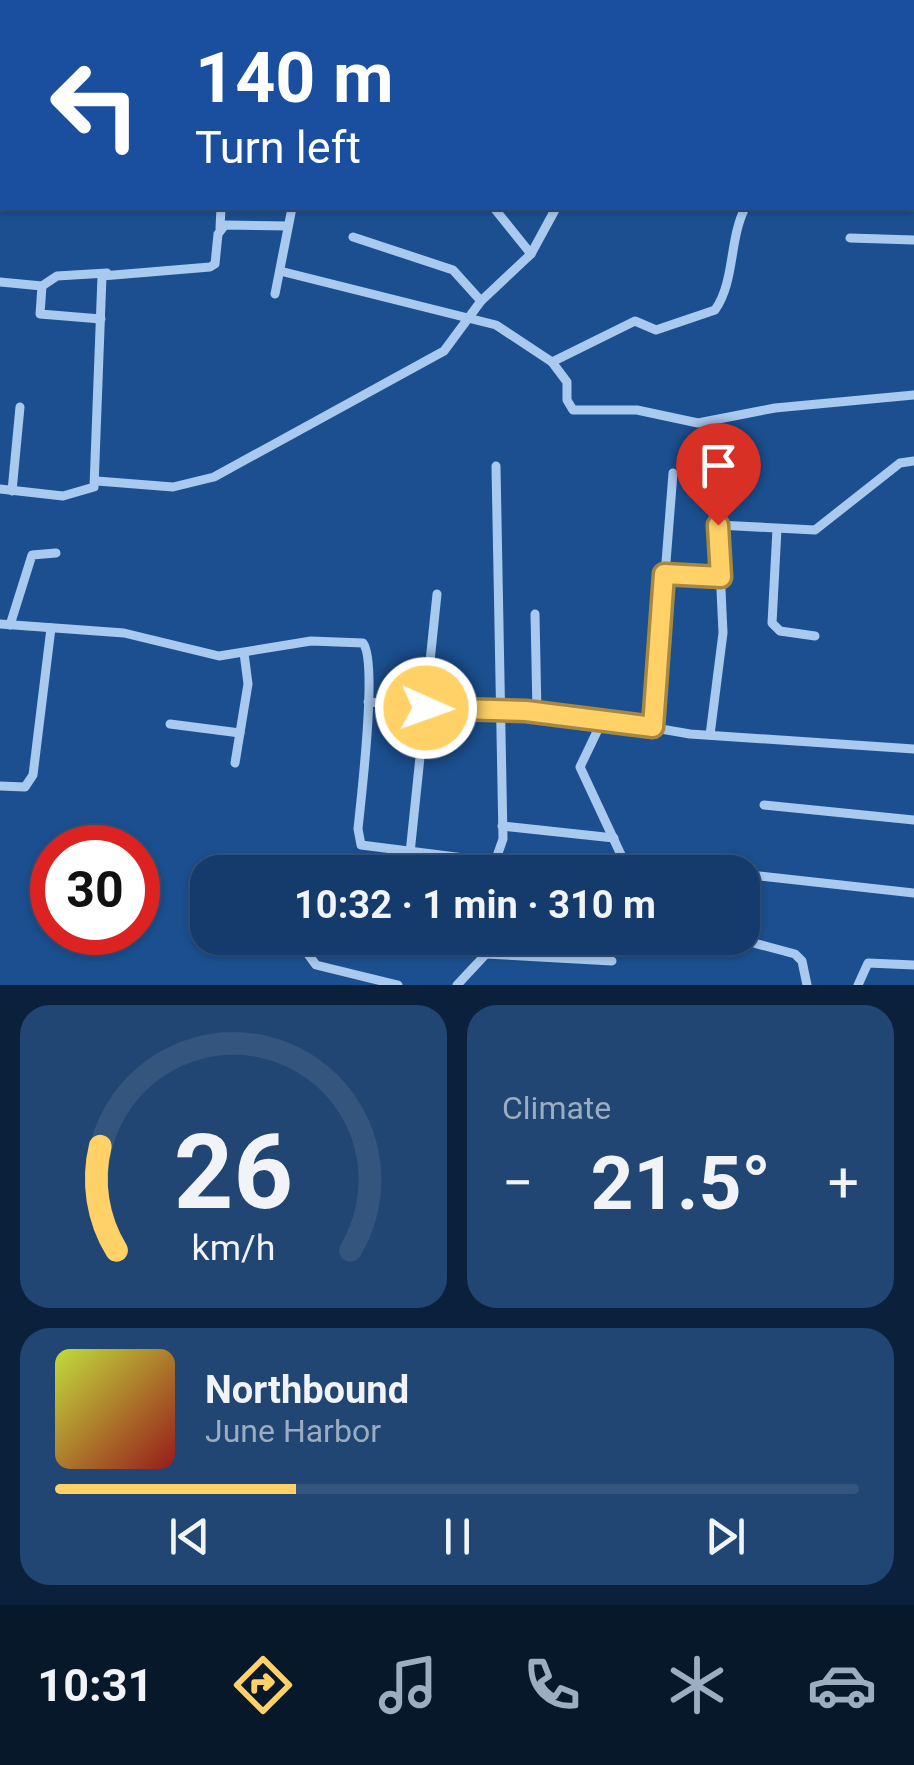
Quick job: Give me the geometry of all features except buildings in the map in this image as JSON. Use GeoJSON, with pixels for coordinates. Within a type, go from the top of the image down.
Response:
{"type":"FeatureCollection","features":[{"type":"Feature","properties":{"kind":"street"},"geometry":{"type":"LineString","coordinates":[[0,282],[42,286],[56,276],[210,267],[215,264],[220,210]]}},
{"type":"Feature","properties":{"kind":"street"},"geometry":{"type":"LineString","coordinates":[[275,294],[292,210]]}},
{"type":"Feature","properties":{"kind":"street"},"geometry":{"type":"LineString","coordinates":[[496,210],[531,254]]}},
{"type":"Feature","properties":{"kind":"street"},"geometry":{"type":"LineString","coordinates":[[97,481],[174,487],[214,477],[444,351],[482,302],[531,254],[555,210]]}},
{"type":"Feature","properties":{"kind":"street"},"geometry":{"type":"LineString","coordinates":[[552,362],[635,321],[656,330],[715,310],[732,240],[744,210]]}},
{"type":"Feature","properties":{"kind":"street"},"geometry":{"type":"LineString","coordinates":[[220,228],[230,224],[288,226]]}},
{"type":"Feature","properties":{"kind":"street"},"geometry":{"type":"LineString","coordinates":[[353,237],[454,270],[482,302]]}},
{"type":"Feature","properties":{"kind":"street"},"geometry":{"type":"LineString","coordinates":[[850,238],[914,240]]}},
{"type":"Feature","properties":{"kind":"street"},"geometry":{"type":"LineString","coordinates":[[280,270],[507,329],[552,362],[567,382],[567,400],[573,410],[637,410],[698,423],[775,408],[914,395]]}},
{"type":"Feature","properties":{"kind":"street"},"geometry":{"type":"LineString","coordinates":[[0,490],[78,495],[88,492],[97,481],[101,282],[107,273]]}},
{"type":"Feature","properties":{"kind":"street"},"geometry":{"type":"LineString","coordinates":[[42,286],[40,314],[101,319]]}},
{"type":"Feature","properties":{"kind":"street"},"geometry":{"type":"LineString","coordinates":[[12,491],[20,407]]}},
{"type":"Feature","properties":{"kind":"street"},"geometry":{"type":"LineString","coordinates":[[710,735],[722,633],[718,525],[815,530],[900,463],[914,461]]}},
{"type":"Feature","properties":{"kind":"street"},"geometry":{"type":"LineString","coordinates":[[496,466],[502,826],[502,850],[496,855]]}},
{"type":"Feature","properties":{"kind":"street"},"geometry":{"type":"LineString","coordinates":[[653,727],[674,473]]}},
{"type":"Feature","properties":{"kind":"street"},"geometry":{"type":"LineString","coordinates":[[777,529],[772,623],[780,630],[815,636]]}},
{"type":"Feature","properties":{"kind":"street"},"geometry":{"type":"LineString","coordinates":[[56,553],[32,555],[5,625],[148,636],[219,656],[311,641],[363,644],[369,654],[368,702],[358,839],[366,849],[424,855]]}},
{"type":"Feature","properties":{"kind":"street"},"geometry":{"type":"LineString","coordinates":[[664,574],[721,577]]}},
{"type":"Feature","properties":{"kind":"street"},"geometry":{"type":"LineString","coordinates":[[410,854],[438,594]]}},
{"type":"Feature","properties":{"kind":"street"},"geometry":{"type":"LineString","coordinates":[[534,614],[537,712]]}},
{"type":"Feature","properties":{"kind":"street"},"geometry":{"type":"LineString","coordinates":[[0,786],[25,787],[33,775],[51,628]]}},
{"type":"Feature","properties":{"kind":"street"},"geometry":{"type":"LineString","coordinates":[[234,763],[248,684],[244,653]]}},
{"type":"Feature","properties":{"kind":"street"},"geometry":{"type":"LineString","coordinates":[[368,702],[537,712],[710,735],[914,749]]}},
{"type":"Feature","properties":{"kind":"street"},"geometry":{"type":"LineString","coordinates":[[602,720],[580,766],[622,855]]}},
{"type":"Feature","properties":{"kind":"street"},"geometry":{"type":"LineString","coordinates":[[170,724],[240,733]]}},
{"type":"Feature","properties":{"kind":"street"},"geometry":{"type":"LineString","coordinates":[[764,804],[914,820]]}},
{"type":"Feature","properties":{"kind":"street"},"geometry":{"type":"LineString","coordinates":[[502,826],[614,838]]}},
{"type":"Feature","properties":{"kind":"street"},"geometry":{"type":"LineString","coordinates":[[760,876],[914,893]]}},
{"type":"Feature","properties":{"kind":"street"},"geometry":{"type":"LineString","coordinates":[[760,945],[795,954],[802,961],[807,985]]}},
{"type":"Feature","properties":{"kind":"street"},"geometry":{"type":"LineString","coordinates":[[308,955],[316,966],[398,985]]}},
{"type":"Feature","properties":{"kind":"street"},"geometry":{"type":"LineString","coordinates":[[457,985],[485,955]]}},
{"type":"Feature","properties":{"kind":"street"},"geometry":{"type":"LineString","coordinates":[[504,955],[612,961]]}},
{"type":"Feature","properties":{"kind":"street"},"geometry":{"type":"LineString","coordinates":[[858,985],[868,963],[914,965]]}},
{"type":"Feature","properties":{"kind":"route"},"geometry":{"type":"LineString","coordinates":[[426,708],[526,711],[653,727],[664,574],[721,577],[716,552],[718,525]]}}]}
